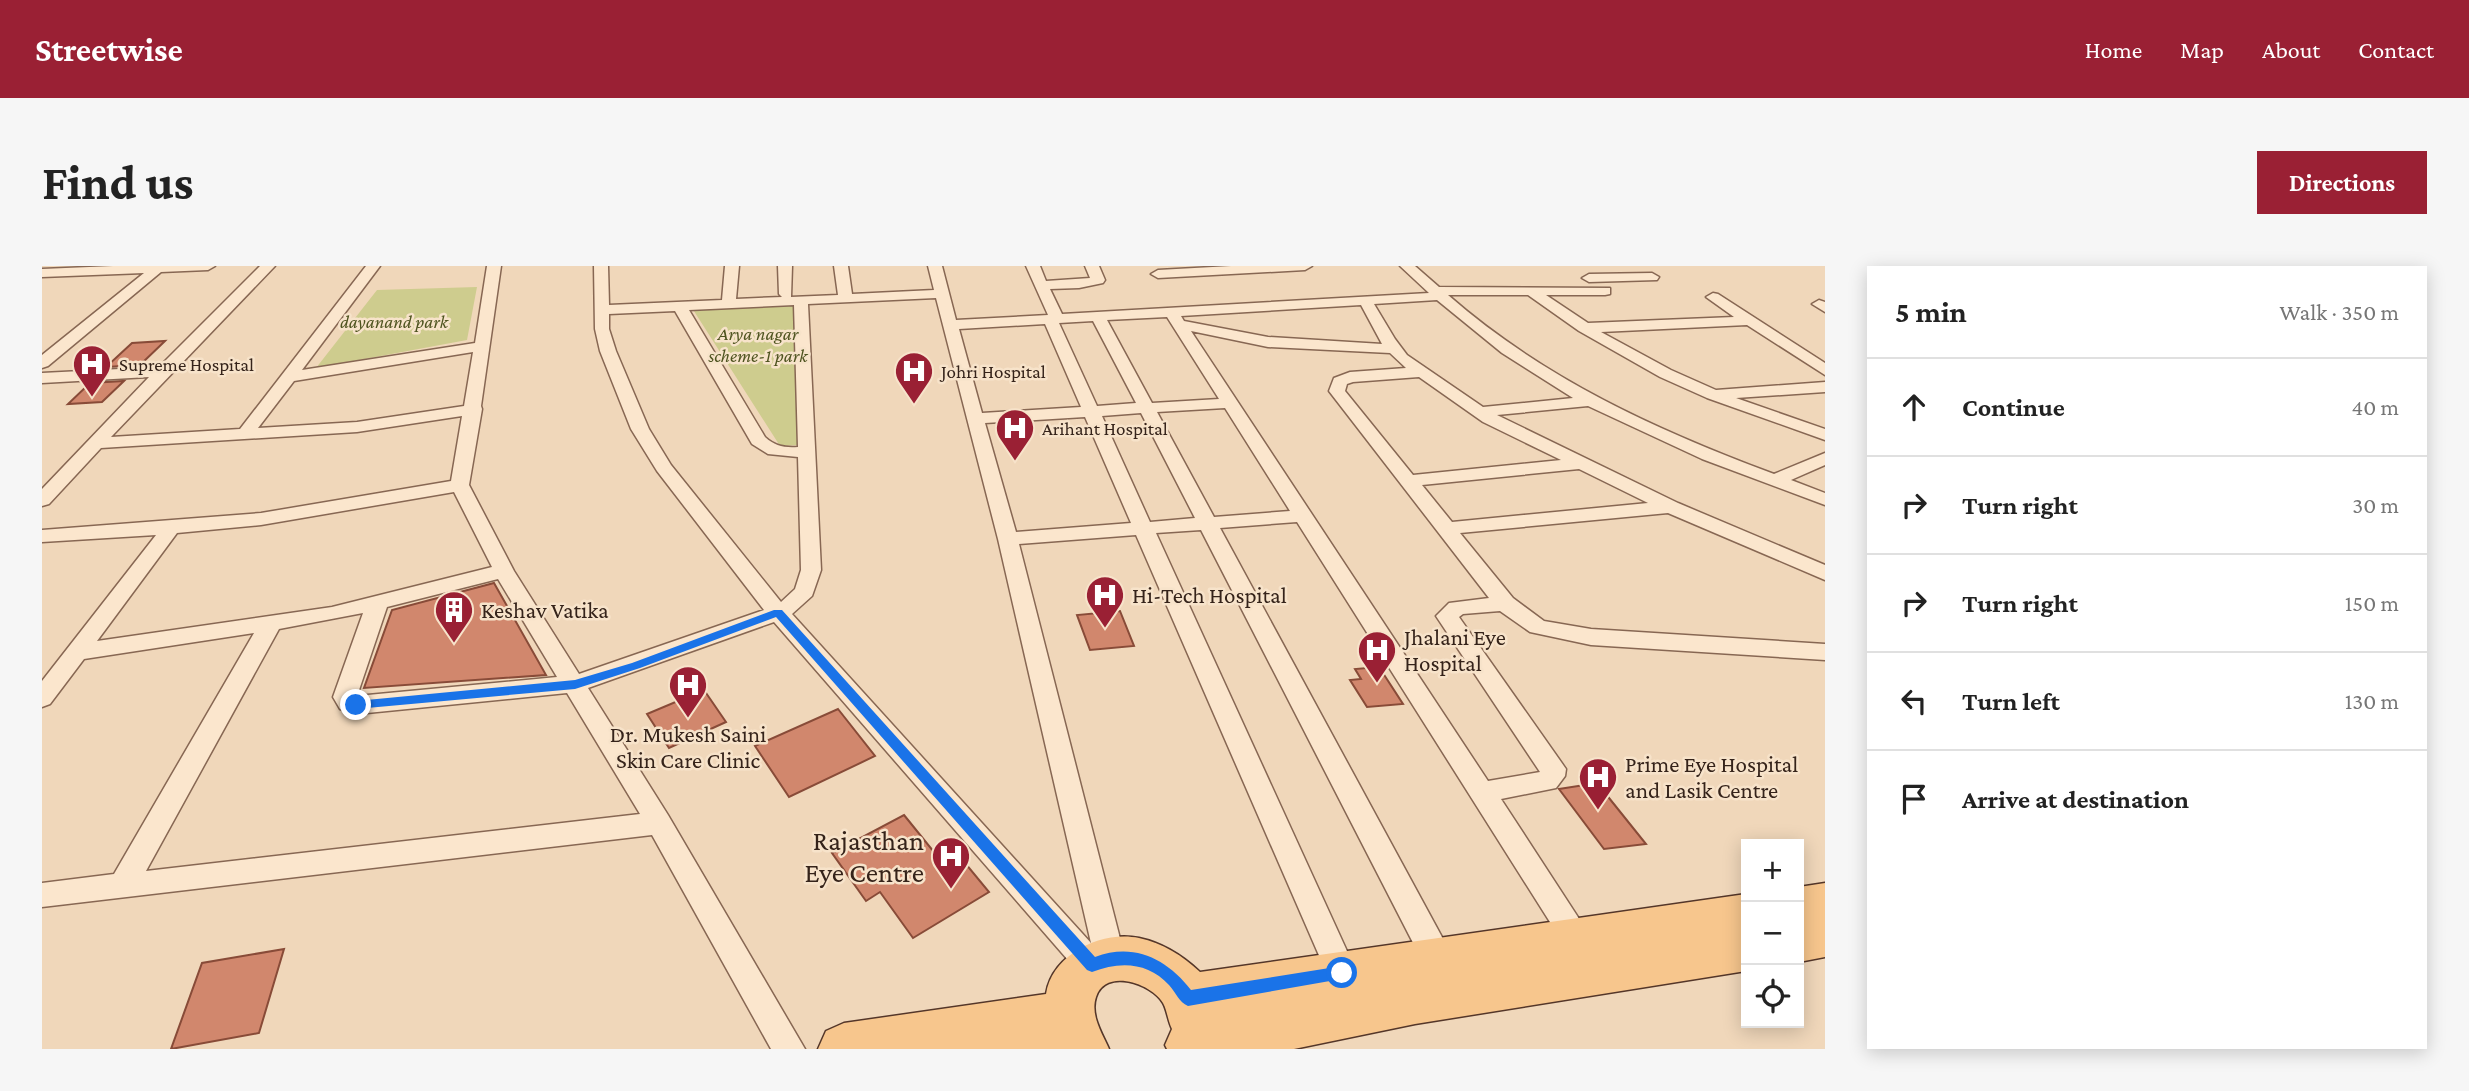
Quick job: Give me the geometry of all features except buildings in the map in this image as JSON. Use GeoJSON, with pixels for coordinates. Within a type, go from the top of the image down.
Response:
{"type":"FeatureCollection","features":[{"type":"Feature","properties":{"kind":"main road"},"geometry":{"type":"LineString","coordinates":[[1804,906],[1825,903]]}},
{"type":"Feature","properties":{"kind":"main road"},"geometry":{"type":"LineString","coordinates":[[1189,1031],[1342,973],[1741,916]]}},
{"type":"Feature","properties":{"kind":"main road"},"geometry":{"type":"LineString","coordinates":[[1804,939],[1825,936]]}},
{"type":"Feature","properties":{"kind":"main road"},"geometry":{"type":"LineString","coordinates":[[1189,1031],[1415,1000],[1741,949]]}},
{"type":"Feature","properties":{"kind":"main road"},"geometry":{"type":"LineString","coordinates":[[844,1049],[1066,1038],[1071,989],[1080,975],[1101,961],[1133,958],[1155,965],[1174,979],[1189,1031]]}},
{"type":"Feature","properties":{"kind":"street"},"geometry":{"type":"LineString","coordinates":[[46,275],[208,266]]}},
{"type":"Feature","properties":{"kind":"street"},"geometry":{"type":"LineString","coordinates":[[46,492],[268,266]]}},
{"type":"Feature","properties":{"kind":"street"},"geometry":{"type":"LineString","coordinates":[[245,434],[373,266]]}},
{"type":"Feature","properties":{"kind":"street"},"geometry":{"type":"LineString","coordinates":[[495,266],[460,485],[504,571],[659,823],[789,1049]]}},
{"type":"Feature","properties":{"kind":"street"},"geometry":{"type":"LineString","coordinates":[[601,266],[602,329],[612,362],[640,429],[657,458],[778,613],[1101,961]]}},
{"type":"Feature","properties":{"kind":"street"},"geometry":{"type":"LineString","coordinates":[[729,304],[732,266]]}},
{"type":"Feature","properties":{"kind":"street"},"geometry":{"type":"LineString","coordinates":[[377,604],[345,697],[348,703],[376,704],[575,684],[636,666],[778,613],[797,601],[809,585],[806,451],[794,297],[785,266]]}},
{"type":"Feature","properties":{"kind":"street"},"geometry":{"type":"LineString","coordinates":[[841,266],[846,299]]}},
{"type":"Feature","properties":{"kind":"street"},"geometry":{"type":"LineString","coordinates":[[935,266],[1008,539],[1101,961]]}},
{"type":"Feature","properties":{"kind":"street"},"geometry":{"type":"LineString","coordinates":[[1032,266],[1042,285],[1090,411],[1342,973]]}},
{"type":"Feature","properties":{"kind":"street"},"geometry":{"type":"LineString","coordinates":[[1042,285],[1079,284],[1098,280],[1092,266]]}},
{"type":"Feature","properties":{"kind":"street"},"geometry":{"type":"LineString","coordinates":[[1305,266],[1155,270],[1178,316],[1228,402],[1577,940]]}},
{"type":"Feature","properties":{"kind":"street"},"geometry":{"type":"LineString","coordinates":[[1409,268],[1436,266]]}},
{"type":"Feature","properties":{"kind":"street"},"geometry":{"type":"LineString","coordinates":[[42,363],[158,268]]}},
{"type":"Feature","properties":{"kind":"street"},"geometry":{"type":"LineString","coordinates":[[1409,268],[1477,327],[1524,361],[1589,401],[1825,499]]}},
{"type":"Feature","properties":{"kind":"street"},"geometry":{"type":"LineString","coordinates":[[950,325],[1098,316],[1178,316],[1438,294],[1605,291],[1584,273],[1652,277]]}},
{"type":"Feature","properties":{"kind":"street"},"geometry":{"type":"LineString","coordinates":[[1531,291],[1584,328],[1664,372],[1712,394],[1825,435]]}},
{"type":"Feature","properties":{"kind":"street"},"geometry":{"type":"LineString","coordinates":[[600,310],[729,304],[794,297],[846,299],[942,295]]}},
{"type":"Feature","properties":{"kind":"street"},"geometry":{"type":"LineString","coordinates":[[1713,297],[1825,370]]}},
{"type":"Feature","properties":{"kind":"street"},"geometry":{"type":"LineString","coordinates":[[1365,300],[1393,349],[1420,372],[1479,412],[1578,464],[1825,573]]}},
{"type":"Feature","properties":{"kind":"street"},"geometry":{"type":"LineString","coordinates":[[680,307],[758,440],[765,448],[776,452],[806,451]]}},
{"type":"Feature","properties":{"kind":"street"},"geometry":{"type":"LineString","coordinates":[[1098,316],[1438,960]]}},
{"type":"Feature","properties":{"kind":"street"},"geometry":{"type":"LineString","coordinates":[[1178,316],[1268,342],[1393,349]]}},
{"type":"Feature","properties":{"kind":"street"},"geometry":{"type":"LineString","coordinates":[[1584,328],[1749,321]]}},
{"type":"Feature","properties":{"kind":"street"},"geometry":{"type":"LineString","coordinates":[[289,377],[483,346]]}},
{"type":"Feature","properties":{"kind":"street"},"geometry":{"type":"LineString","coordinates":[[1323,346],[1350,377]]}},
{"type":"Feature","properties":{"kind":"street"},"geometry":{"type":"LineString","coordinates":[[42,378],[163,372]]}},
{"type":"Feature","properties":{"kind":"street"},"geometry":{"type":"LineString","coordinates":[[1420,372],[1350,377],[1340,381],[1337,391],[1505,603],[1522,618],[1556,632],[1825,652]]}},
{"type":"Feature","properties":{"kind":"street"},"geometry":{"type":"LineString","coordinates":[[1712,394],[1825,387]]}},
{"type":"Feature","properties":{"kind":"street"},"geometry":{"type":"LineString","coordinates":[[1479,412],[1589,401]]}},
{"type":"Feature","properties":{"kind":"street"},"geometry":{"type":"LineString","coordinates":[[976,418],[1228,402]]}},
{"type":"Feature","properties":{"kind":"street"},"geometry":{"type":"LineString","coordinates":[[96,443],[357,427],[474,409]]}},
{"type":"Feature","properties":{"kind":"street"},"geometry":{"type":"LineString","coordinates":[[1776,480],[1825,458]]}},
{"type":"Feature","properties":{"kind":"street"},"geometry":{"type":"LineString","coordinates":[[1408,481],[1578,464]]}},
{"type":"Feature","properties":{"kind":"street"},"geometry":{"type":"LineString","coordinates":[[42,536],[171,528],[288,515],[460,485]]}},
{"type":"Feature","properties":{"kind":"street"},"geometry":{"type":"LineString","coordinates":[[1445,529],[1671,507]]}},
{"type":"Feature","properties":{"kind":"street"},"geometry":{"type":"LineString","coordinates":[[1008,539],[1301,516]]}},
{"type":"Feature","properties":{"kind":"street"},"geometry":{"type":"LineString","coordinates":[[42,698],[171,528]]}},
{"type":"Feature","properties":{"kind":"street"},"geometry":{"type":"LineString","coordinates":[[78,652],[270,625],[377,604],[504,571]]}},
{"type":"Feature","properties":{"kind":"street"},"geometry":{"type":"LineString","coordinates":[[1482,792],[1547,781],[1552,776],[1553,769],[1447,616],[1457,608],[1505,603]]}},
{"type":"Feature","properties":{"kind":"street"},"geometry":{"type":"LineString","coordinates":[[123,885],[270,625]]}},
{"type":"Feature","properties":{"kind":"street"},"geometry":{"type":"LineString","coordinates":[[42,895],[659,823]]}},
{"type":"Feature","properties":{"kind":"green space","name":"dayanand park"},"geometry":{"type":"Polygon","coordinates":[[[477,287],[467,340],[316,368],[377,290],[477,287]]]}},
{"type":"Feature","properties":{"kind":"green space","name":"Arya nagar scheme-1 park"},"geometry":{"type":"Polygon","coordinates":[[[729,304],[794,305],[798,445],[780,446],[692,308],[729,304]]]}},
{"type":"Feature","properties":{"kind":"place","name":"Supreme Hospital"},"geometry":{"type":"Point","coordinates":[92,398]}},
{"type":"Feature","properties":{"kind":"place","name":"Johri Hospital"},"geometry":{"type":"Point","coordinates":[914,405]}},
{"type":"Feature","properties":{"kind":"place","name":"Arihant Hospital"},"geometry":{"type":"Point","coordinates":[1015,462]}},
{"type":"Feature","properties":{"kind":"place","name":"Hi-Tech Hospital"},"geometry":{"type":"Point","coordinates":[1105,629]}},
{"type":"Feature","properties":{"kind":"place","name":"Keshav Vatika"},"geometry":{"type":"Point","coordinates":[454,644]}},
{"type":"Feature","properties":{"kind":"place","name":"Jhalani Eye Hospital"},"geometry":{"type":"Point","coordinates":[1377,684]}},
{"type":"Feature","properties":{"kind":"place","name":"Dr. Mukesh Saini Skin Care Clinic"},"geometry":{"type":"Point","coordinates":[688,719]}},
{"type":"Feature","properties":{"kind":"place","name":"Prime Eye Hospital and Lasik Centre"},"geometry":{"type":"Point","coordinates":[1598,811]}},
{"type":"Feature","properties":{"kind":"place","name":"Rajasthan Eye Centre"},"geometry":{"type":"Point","coordinates":[951,890]}},
{"type":"Feature","properties":{"kind":"route"},"geometry":{"type":"LineString","coordinates":[[356,705],[575,684],[636,666],[778,613],[1092,965],[1110,958],[1133,958],[1155,965],[1174,979],[1188,998],[1342,973]]}}]}
